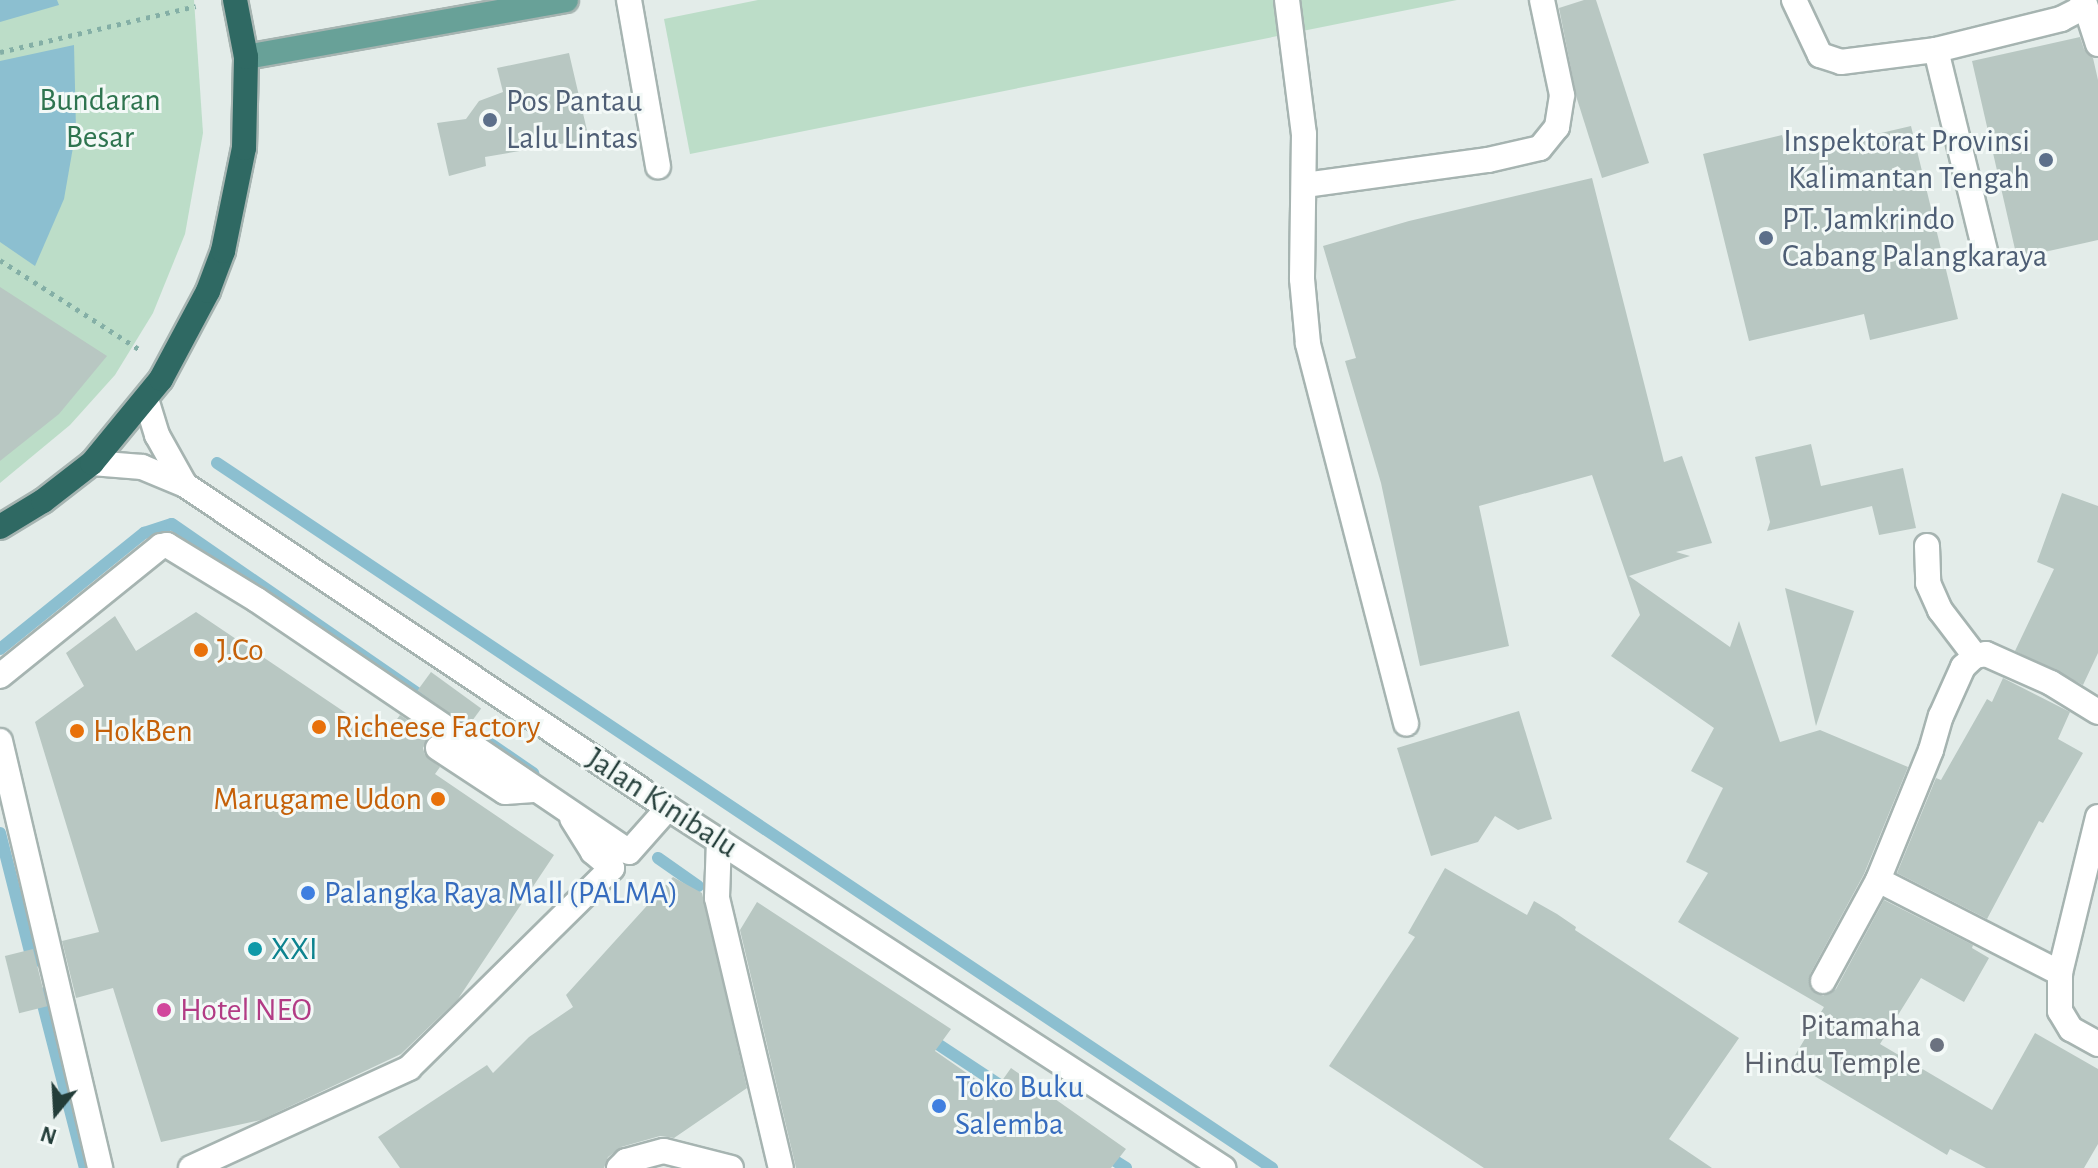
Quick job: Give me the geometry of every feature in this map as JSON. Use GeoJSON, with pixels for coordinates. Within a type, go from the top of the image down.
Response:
{"type":"FeatureCollection","features":[{"type":"Feature","properties":{"kind":"highway"},"geometry":{"type":"LineString","coordinates":[[0,527],[43,501],[92,463],[146,399],[180,349],[223,251],[244,148],[246,57],[235,0]]}},
{"type":"Feature","properties":{"kind":"main road"},"geometry":{"type":"LineString","coordinates":[[246,57],[566,0]]}},
{"type":"Feature","properties":{"kind":"street"},"geometry":{"type":"LineString","coordinates":[[629,0],[629,18],[658,166]]}},
{"type":"Feature","properties":{"kind":"street"},"geometry":{"type":"LineString","coordinates":[[1287,0],[1304,134],[1302,279],[1308,344],[1406,724]]}},
{"type":"Feature","properties":{"kind":"street"},"geometry":{"type":"LineString","coordinates":[[1305,185],[1488,160],[1540,148],[1557,127],[1562,95],[1542,0]]}},
{"type":"Feature","properties":{"kind":"street"},"geometry":{"type":"LineString","coordinates":[[1794,0],[1820,55],[1841,62],[1936,50],[2061,19],[2084,2],[2098,44]]}},
{"type":"Feature","properties":{"kind":"street"},"geometry":{"type":"LineString","coordinates":[[1936,50],[1985,251]]}},
{"type":"Feature","properties":{"kind":"street","name":"Jalan Kinibalu"},"geometry":{"type":"LineString","coordinates":[[146,399],[157,435],[185,485],[668,808],[1223,1168]]}},
{"type":"Feature","properties":{"kind":"street"},"geometry":{"type":"LineString","coordinates":[[92,463],[142,467],[185,485]]}},
{"type":"Feature","properties":{"kind":"street"},"geometry":{"type":"LineString","coordinates":[[0,676],[161,546],[167,545],[257,600],[629,852],[649,834],[668,808]]}},
{"type":"Feature","properties":{"kind":"street"},"geometry":{"type":"LineString","coordinates":[[1927,546],[1928,583],[1934,597],[1975,656]]}},
{"type":"Feature","properties":{"kind":"street"},"geometry":{"type":"LineString","coordinates":[[1823,981],[1878,880],[1963,667],[1975,656],[1986,654],[2051,683],[2098,712]]}},
{"type":"Feature","properties":{"kind":"street"},"geometry":{"type":"LineString","coordinates":[[0,741],[100,1168]]}},
{"type":"Feature","properties":{"kind":"street"},"geometry":{"type":"LineString","coordinates":[[438,748],[505,792],[537,790]]}},
{"type":"Feature","properties":{"kind":"street"},"geometry":{"type":"LineString","coordinates":[[191,1168],[409,1068],[612,868],[593,852],[567,809]]}},
{"type":"Feature","properties":{"kind":"street"},"geometry":{"type":"LineString","coordinates":[[2098,817],[2060,973],[2060,1011],[2071,1029],[2098,1044]]}},
{"type":"Feature","properties":{"kind":"street"},"geometry":{"type":"LineString","coordinates":[[719,840],[717,898],[781,1168]]}},
{"type":"Feature","properties":{"kind":"street"},"geometry":{"type":"LineString","coordinates":[[1878,880],[2060,973]]}},
{"type":"Feature","properties":{"kind":"street"},"geometry":{"type":"LineString","coordinates":[[79,1008],[94,1077],[85,1104]]}},
{"type":"Feature","properties":{"kind":"street"},"geometry":{"type":"LineString","coordinates":[[619,1168],[626,1161],[664,1151],[731,1168]]}},
{"type":"Feature","properties":{"kind":"path"},"geometry":{"type":"LineString","coordinates":[[0,52],[196,6]]}},
{"type":"Feature","properties":{"kind":"path"},"geometry":{"type":"LineString","coordinates":[[0,260],[144,353]]}},
{"type":"Feature","properties":{"kind":"green space","name":"Bundaran Besar"},"geometry":{"type":"Polygon","coordinates":[[[0,0],[194,0],[203,133],[185,234],[153,313],[115,375],[70,425],[0,483],[0,0]]]}},
{"type":"Feature","properties":{"kind":"green space"},"geometry":{"type":"Polygon","coordinates":[[[758,0],[1457,0],[690,154],[664,19],[758,0]]]}},
{"type":"Feature","properties":{"kind":"water"},"geometry":{"type":"Polygon","coordinates":[[[0,0],[57,0],[59,5],[0,22],[0,0]]]}},
{"type":"Feature","properties":{"kind":"water"},"geometry":{"type":"Polygon","coordinates":[[[74,45],[76,130],[64,199],[35,266],[0,242],[0,61],[74,45]]]}},
{"type":"Feature","properties":{"kind":"building"},"geometry":{"type":"Polygon","coordinates":[[[1584,0],[1596,0],[1649,163],[1602,178],[1577,99],[1559,8],[1584,0]]]}},
{"type":"Feature","properties":{"kind":"building","name":"Inspektorat Provinsi Kalimantan Tengah"},"geometry":{"type":"Polygon","coordinates":[[[2080,37],[2084,49],[2093,58],[2098,80],[2098,240],[2017,258],[1972,61],[2080,37]]]}},
{"type":"Feature","properties":{"kind":"building"},"geometry":{"type":"Polygon","coordinates":[[[569,53],[589,139],[485,157],[486,166],[449,176],[437,123],[466,119],[479,101],[503,92],[497,68],[569,53]]]}},
{"type":"Feature","properties":{"kind":"building"},"geometry":{"type":"Polygon","coordinates":[[[1911,126],[1958,319],[1870,340],[1864,314],[1749,341],[1703,154],[1782,135],[1787,155],[1911,126]]]}},
{"type":"Feature","properties":{"kind":"building"},"geometry":{"type":"Polygon","coordinates":[[[1592,178],[1664,462],[1682,456],[1712,543],[1676,552],[1690,556],[1629,576],[1730,647],[1739,621],[1780,742],[1820,730],[1908,767],[1864,874],[1810,974],[1810,988],[1823,996],[1836,989],[1884,900],[1973,945],[1972,948],[1989,958],[1964,1002],[1921,978],[1880,1044],[1992,1110],[2035,1033],[2098,1069],[2098,1144],[2084,1168],[1986,1168],[1950,1149],[1947,1155],[1791,1062],[1824,1007],[1678,922],[1708,873],[1686,862],[1723,788],[1691,771],[1714,728],[1611,656],[1640,615],[1592,475],[1479,506],[1509,646],[1420,666],[1381,483],[1345,361],[1356,358],[1323,246],[1409,221],[1592,178]]]}},
{"type":"Feature","properties":{"kind":"building"},"geometry":{"type":"Polygon","coordinates":[[[0,287],[107,356],[59,414],[0,461],[0,287]]]}},
{"type":"Feature","properties":{"kind":"building"},"geometry":{"type":"Polygon","coordinates":[[[1811,444],[1821,486],[1903,468],[1916,528],[1879,535],[1872,506],[1767,531],[1770,522],[1755,457],[1811,444]]]}},
{"type":"Feature","properties":{"kind":"building"},"geometry":{"type":"Polygon","coordinates":[[[2062,493],[2098,506],[2098,653],[2083,685],[2015,651],[2054,569],[2037,562],[2062,493]]]}},
{"type":"Feature","properties":{"kind":"building"},"geometry":{"type":"Polygon","coordinates":[[[1785,588],[1854,611],[1816,726],[1785,588]]]}},
{"type":"Feature","properties":{"kind":"building","name":"Palangka Raya Mall (PALMA)"},"geometry":{"type":"Polygon","coordinates":[[[196,612],[383,738],[400,715],[430,735],[423,748],[425,755],[440,767],[435,774],[554,855],[458,999],[401,1054],[261,1120],[161,1142],[113,988],[76,998],[62,941],[99,932],[35,722],[84,686],[66,653],[115,616],[136,651],[196,612]]]}},
{"type":"Feature","properties":{"kind":"building"},"geometry":{"type":"Polygon","coordinates":[[[431,672],[481,708],[468,727],[417,691],[431,672]]]}},
{"type":"Feature","properties":{"kind":"building"},"geometry":{"type":"Polygon","coordinates":[[[2003,678],[2070,712],[2058,739],[2083,753],[2043,823],[2039,821],[1987,919],[1897,873],[1936,778],[1941,780],[1987,699],[1992,702],[2003,678]]]}},
{"type":"Feature","properties":{"kind":"building"},"geometry":{"type":"Polygon","coordinates":[[[1519,711],[1552,819],[1518,830],[1495,816],[1478,842],[1431,856],[1397,748],[1519,711]]]}},
{"type":"Feature","properties":{"kind":"building"},"geometry":{"type":"Polygon","coordinates":[[[1445,868],[1527,915],[1534,901],[1557,914],[1576,927],[1575,930],[1739,1038],[1669,1139],[1712,1168],[1484,1168],[1329,1066],[1415,937],[1408,933],[1445,868]]]}},
{"type":"Feature","properties":{"kind":"building"},"geometry":{"type":"Polygon","coordinates":[[[673,877],[702,893],[747,1088],[674,1138],[660,1136],[621,1147],[608,1157],[604,1168],[400,1168],[378,1137],[487,1065],[493,1073],[529,1037],[573,1007],[566,995],[673,877]]]}},
{"type":"Feature","properties":{"kind":"building"},"geometry":{"type":"Polygon","coordinates":[[[757,902],[951,1029],[935,1051],[994,1092],[1011,1068],[1126,1149],[1111,1168],[796,1168],[740,930],[757,902]]]}},
{"type":"Feature","properties":{"kind":"building"},"geometry":{"type":"Polygon","coordinates":[[[33,949],[47,1006],[19,1013],[5,956],[33,949]]]}},
{"type":"Feature","properties":{"kind":"waterway"},"geometry":{"type":"LineString","coordinates":[[217,463],[1272,1168]]}},
{"type":"Feature","properties":{"kind":"waterway"},"geometry":{"type":"LineString","coordinates":[[0,649],[144,533],[172,524],[533,773]]}},
{"type":"Feature","properties":{"kind":"waterway"},"geometry":{"type":"LineString","coordinates":[[0,833],[33,963]]}},
{"type":"Feature","properties":{"kind":"waterway"},"geometry":{"type":"LineString","coordinates":[[658,858],[698,886]]}},
{"type":"Feature","properties":{"kind":"waterway"},"geometry":{"type":"LineString","coordinates":[[40,993],[85,1168]]}},
{"type":"Feature","properties":{"kind":"waterway"},"geometry":{"type":"LineString","coordinates":[[927,1037],[1012,1093]]}},
{"type":"Feature","properties":{"kind":"waterway"},"geometry":{"type":"LineString","coordinates":[[1104,1154],[1126,1168]]}},
{"type":"Feature","properties":{"kind":"place","name":"Pos Pantau Lalu Lintas"},"geometry":{"type":"Point","coordinates":[490,120]}},
{"type":"Feature","properties":{"kind":"place","name":"Inspektorat Provinsi Kalimantan Tengah"},"geometry":{"type":"Point","coordinates":[2046,160]}},
{"type":"Feature","properties":{"kind":"place","name":"PT. Jamkrindo Cabang Palangkaraya"},"geometry":{"type":"Point","coordinates":[1766,238]}},
{"type":"Feature","properties":{"kind":"place","name":"J.Co"},"geometry":{"type":"Point","coordinates":[201,650]}},
{"type":"Feature","properties":{"kind":"place","name":"Richeese Factory"},"geometry":{"type":"Point","coordinates":[319,727]}},
{"type":"Feature","properties":{"kind":"place","name":"HokBen"},"geometry":{"type":"Point","coordinates":[77,731]}},
{"type":"Feature","properties":{"kind":"place","name":"Marugame Udon"},"geometry":{"type":"Point","coordinates":[438,799]}},
{"type":"Feature","properties":{"kind":"place","name":"Palangka Raya Mall (PALMA)"},"geometry":{"type":"Point","coordinates":[308,893]}},
{"type":"Feature","properties":{"kind":"place","name":"XXI"},"geometry":{"type":"Point","coordinates":[255,949]}},
{"type":"Feature","properties":{"kind":"place","name":"Hotel NEO"},"geometry":{"type":"Point","coordinates":[164,1010]}},
{"type":"Feature","properties":{"kind":"place","name":"Pitamaha Hindu Temple"},"geometry":{"type":"Point","coordinates":[1937,1045]}},
{"type":"Feature","properties":{"kind":"place","name":"Toko Buku Salemba"},"geometry":{"type":"Point","coordinates":[939,1106]}}]}
